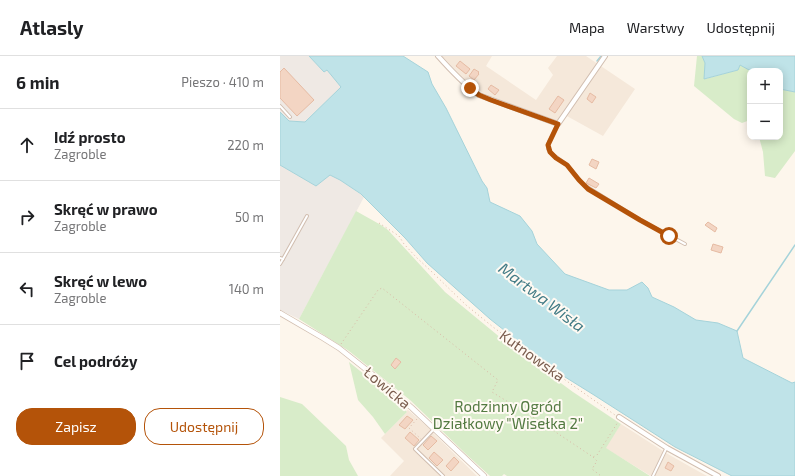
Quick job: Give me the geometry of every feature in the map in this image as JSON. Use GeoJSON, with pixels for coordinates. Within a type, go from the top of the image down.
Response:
{"type":"FeatureCollection","features":[{"type":"Feature","properties":{"kind":"street"},"geometry":{"type":"LineString","coordinates":[[438,56],[453,72],[479,95],[558,124],[605,56]]}},
{"type":"Feature","properties":{"kind":"street","name":"Łowicka"},"geometry":{"type":"LineString","coordinates":[[280,314],[339,348],[387,386],[484,476]]}},
{"type":"Feature","properties":{"kind":"street"},"geometry":{"type":"LineString","coordinates":[[619,417],[667,448],[718,476]]}},
{"type":"Feature","properties":{"kind":"lane"},"geometry":{"type":"LineString","coordinates":[[280,106],[290,116]]}},
{"type":"Feature","properties":{"kind":"lane"},"geometry":{"type":"LineString","coordinates":[[558,124],[549,142],[548,149],[553,155],[567,165],[584,185],[640,220],[685,244]]}},
{"type":"Feature","properties":{"kind":"lane"},"geometry":{"type":"LineString","coordinates":[[280,264],[281,258],[307,216]]}},
{"type":"Feature","properties":{"kind":"lane"},"geometry":{"type":"LineString","coordinates":[[434,428],[415,449],[443,476]]}},
{"type":"Feature","properties":{"kind":"lane"},"geometry":{"type":"LineString","coordinates":[[652,476],[667,448]]}},
{"type":"Feature","properties":{"kind":"path","name":"Kutnowska"},"geometry":{"type":"LineString","coordinates":[[379,223],[399,236],[402,242],[416,257],[466,304],[504,336],[619,417]]}},
{"type":"Feature","properties":{"kind":"path"},"geometry":{"type":"LineString","coordinates":[[339,348],[378,290],[382,288],[498,380],[492,392],[593,457],[597,461],[592,469],[602,476]]}},
{"type":"Feature","properties":{"kind":"path"},"geometry":{"type":"LineString","coordinates":[[418,417],[408,428],[423,441]]}},
{"type":"Feature","properties":{"kind":"path"},"geometry":{"type":"LineString","coordinates":[[593,457],[597,455],[618,422]]}},
{"type":"Feature","properties":{"kind":"shaded area"},"geometry":{"type":"Polygon","coordinates":[[[280,56],[309,56],[324,71],[327,69],[341,87],[305,122],[289,121],[280,112],[280,56]]]}},
{"type":"Feature","properties":{"kind":"shaded area"},"geometry":{"type":"Polygon","coordinates":[[[442,56],[492,56],[486,66],[536,100],[553,75],[548,68],[557,56],[586,56],[635,89],[603,136],[565,115],[557,121],[483,93],[465,81],[442,56]]]}},
{"type":"Feature","properties":{"kind":"shaded area"},"geometry":{"type":"Polygon","coordinates":[[[280,165],[316,185],[329,174],[341,180],[364,197],[299,319],[280,310],[280,165]]]}},
{"type":"Feature","properties":{"kind":"shaded area"},"geometry":{"type":"Polygon","coordinates":[[[408,410],[430,429],[477,476],[390,476],[404,461],[381,438],[408,410]]]}},
{"type":"Feature","properties":{"kind":"shaded area"},"geometry":{"type":"Polygon","coordinates":[[[621,424],[663,451],[651,476],[605,448],[621,424]]]}},
{"type":"Feature","properties":{"kind":"shaded area"},"geometry":{"type":"Polygon","coordinates":[[[666,453],[696,470],[707,476],[655,476],[666,453]]]}},
{"type":"Feature","properties":{"kind":"green space"},"geometry":{"type":"Polygon","coordinates":[[[697,56],[702,56],[705,63],[705,79],[738,70],[740,64],[747,68],[747,121],[742,123],[734,119],[694,86],[697,56]]]}},
{"type":"Feature","properties":{"kind":"green space"},"geometry":{"type":"Polygon","coordinates":[[[783,90],[795,92],[795,151],[775,178],[765,176],[763,152],[760,140],[783,140],[783,90]]]}},
{"type":"Feature","properties":{"kind":"green space","name":"Rodzinny Ogród Działkowy \"Wisełka 2\""},"geometry":{"type":"Polygon","coordinates":[[[356,211],[388,230],[445,292],[513,348],[573,392],[621,424],[606,448],[650,476],[507,476],[504,474],[502,476],[490,476],[410,400],[349,351],[299,319],[356,211]]]}},
{"type":"Feature","properties":{"kind":"green space"},"geometry":{"type":"Polygon","coordinates":[[[349,362],[391,396],[407,412],[385,434],[358,400],[349,362]]]}},
{"type":"Feature","properties":{"kind":"green space"},"geometry":{"type":"Polygon","coordinates":[[[280,397],[302,404],[346,446],[349,460],[358,476],[280,476],[280,397]]]}},
{"type":"Feature","properties":{"kind":"water","name":"Martwa Wisła"},"geometry":{"type":"Polygon","coordinates":[[[309,56],[403,56],[428,72],[432,84],[487,188],[490,202],[520,216],[532,231],[537,244],[565,274],[609,290],[627,290],[642,282],[648,288],[652,297],[674,307],[696,320],[718,323],[737,331],[743,358],[792,383],[795,382],[795,476],[732,476],[675,447],[557,372],[490,319],[427,263],[405,238],[361,194],[330,175],[316,186],[280,165],[280,112],[289,121],[305,122],[341,87],[327,70],[324,72],[309,56]]]}},
{"type":"Feature","properties":{"kind":"water"},"geometry":{"type":"Polygon","coordinates":[[[702,56],[795,56],[795,92],[783,90],[783,68],[747,69],[740,65],[738,70],[704,79],[705,63],[702,56]]]}},
{"type":"Feature","properties":{"kind":"building"},"geometry":{"type":"Polygon","coordinates":[[[460,61],[470,69],[466,74],[456,66],[460,61]]]}},
{"type":"Feature","properties":{"kind":"building"},"geometry":{"type":"Polygon","coordinates":[[[284,68],[314,100],[297,116],[280,98],[280,72],[284,68]]]}},
{"type":"Feature","properties":{"kind":"building"},"geometry":{"type":"Polygon","coordinates":[[[474,69],[479,72],[479,74],[474,80],[469,76],[474,69]]]}},
{"type":"Feature","properties":{"kind":"building"},"geometry":{"type":"Polygon","coordinates":[[[491,85],[499,90],[495,95],[488,89],[491,85]]]}},
{"type":"Feature","properties":{"kind":"building"},"geometry":{"type":"Polygon","coordinates":[[[590,93],[596,97],[592,103],[587,99],[590,93]]]}},
{"type":"Feature","properties":{"kind":"building"},"geometry":{"type":"Polygon","coordinates":[[[558,96],[564,100],[555,113],[549,109],[558,96]]]}},
{"type":"Feature","properties":{"kind":"building"},"geometry":{"type":"Polygon","coordinates":[[[592,159],[599,162],[596,169],[589,165],[592,159]]]}},
{"type":"Feature","properties":{"kind":"building"},"geometry":{"type":"Polygon","coordinates":[[[589,178],[599,184],[596,188],[586,183],[589,178]]]}},
{"type":"Feature","properties":{"kind":"building"},"geometry":{"type":"Polygon","coordinates":[[[708,222],[717,228],[715,232],[705,225],[708,222]]]}},
{"type":"Feature","properties":{"kind":"building"},"geometry":{"type":"Polygon","coordinates":[[[713,244],[723,247],[721,253],[711,250],[713,244]]]}},
{"type":"Feature","properties":{"kind":"building"},"geometry":{"type":"Polygon","coordinates":[[[396,358],[401,362],[395,369],[391,365],[396,358]]]}},
{"type":"Feature","properties":{"kind":"building"},"geometry":{"type":"Polygon","coordinates":[[[407,416],[413,420],[405,429],[399,425],[407,416]]]}},
{"type":"Feature","properties":{"kind":"building"},"geometry":{"type":"Polygon","coordinates":[[[410,432],[419,440],[414,446],[405,438],[410,432]]]}},
{"type":"Feature","properties":{"kind":"building"},"geometry":{"type":"Polygon","coordinates":[[[431,436],[437,441],[428,450],[423,445],[431,436]]]}},
{"type":"Feature","properties":{"kind":"building"},"geometry":{"type":"Polygon","coordinates":[[[434,452],[443,460],[437,466],[429,458],[434,452]]]}},
{"type":"Feature","properties":{"kind":"building"},"geometry":{"type":"Polygon","coordinates":[[[454,457],[459,462],[451,471],[446,466],[454,457]]]}},
{"type":"Feature","properties":{"kind":"building"},"geometry":{"type":"Polygon","coordinates":[[[668,462],[674,466],[671,471],[665,468],[668,462]]]}},
{"type":"Feature","properties":{"kind":"waterway"},"geometry":{"type":"LineString","coordinates":[[597,61],[601,56]]}},
{"type":"Feature","properties":{"kind":"waterway"},"geometry":{"type":"LineString","coordinates":[[737,331],[795,245]]}},
{"type":"Feature","properties":{"kind":"route"},"geometry":{"type":"LineString","coordinates":[[470,88],[479,95],[491,100],[558,124],[548,145],[550,152],[556,158],[564,162],[588,189],[669,236]]}}]}
